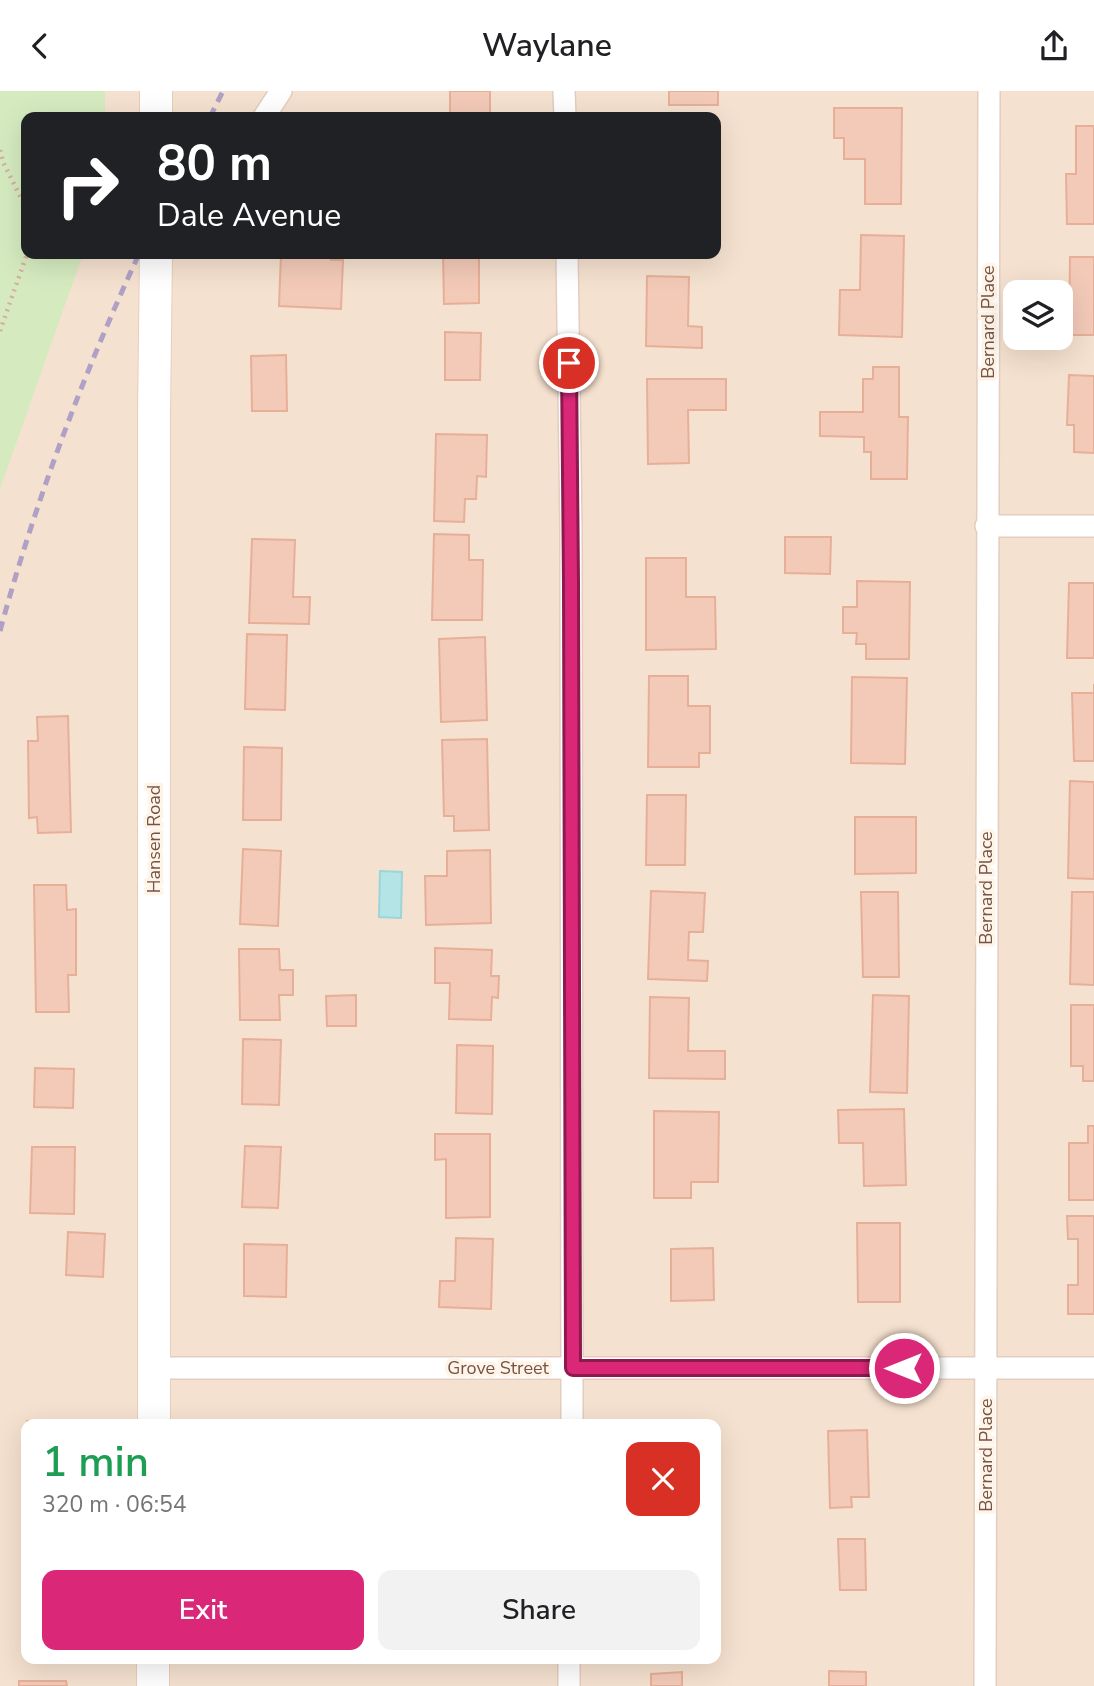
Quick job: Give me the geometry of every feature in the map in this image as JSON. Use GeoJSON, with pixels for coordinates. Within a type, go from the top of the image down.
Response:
{"type":"FeatureCollection","features":[{"type":"Feature","properties":{"kind":"street"},"geometry":{"type":"LineString","coordinates":[[156,91],[156,112]]}},
{"type":"Feature","properties":{"kind":"street"},"geometry":{"type":"LineString","coordinates":[[267,112],[281,91]]}},
{"type":"Feature","properties":{"kind":"street"},"geometry":{"type":"LineString","coordinates":[[565,91],[565,112]]}},
{"type":"Feature","properties":{"kind":"street","name":"Bernard Place"},"geometry":{"type":"LineString","coordinates":[[985,1686],[989,91]]}},
{"type":"Feature","properties":{"kind":"street","name":"Hansen Road"},"geometry":{"type":"LineString","coordinates":[[154,1419],[156,259]]}},
{"type":"Feature","properties":{"kind":"street"},"geometry":{"type":"LineString","coordinates":[[567,259],[571,541],[572,1419]]}},
{"type":"Feature","properties":{"kind":"street"},"geometry":{"type":"LineString","coordinates":[[986,526],[1094,526]]}},
{"type":"Feature","properties":{"kind":"street","name":"Grove Street"},"geometry":{"type":"LineString","coordinates":[[154,1368],[1094,1368]]}},
{"type":"Feature","properties":{"kind":"street"},"geometry":{"type":"LineString","coordinates":[[153,1664],[153,1686]]}},
{"type":"Feature","properties":{"kind":"street"},"geometry":{"type":"LineString","coordinates":[[569,1664],[569,1686]]}},
{"type":"Feature","properties":{"kind":"path"},"geometry":{"type":"LineString","coordinates":[[0,150],[2,161],[21,198]]}},
{"type":"Feature","properties":{"kind":"path"},"geometry":{"type":"LineString","coordinates":[[0,331],[25,259]]}},
{"type":"Feature","properties":{"kind":"shaded area"},"geometry":{"type":"Polygon","coordinates":[[[0,91],[1094,91],[1094,1686],[0,1686],[0,91]]]}},
{"type":"Feature","properties":{"kind":"green space"},"geometry":{"type":"Polygon","coordinates":[[[0,91],[105,91],[105,112],[21,112],[21,259],[81,259],[0,489],[0,91]]]}},
{"type":"Feature","properties":{"kind":"water"},"geometry":{"type":"Polygon","coordinates":[[[380,871],[402,872],[401,918],[379,917],[380,871]]]}},
{"type":"Feature","properties":{"kind":"building"},"geometry":{"type":"Polygon","coordinates":[[[450,91],[490,91],[490,112],[450,112],[450,91]]]}},
{"type":"Feature","properties":{"kind":"building"},"geometry":{"type":"Polygon","coordinates":[[[669,91],[718,91],[718,105],[669,105],[669,91]]]}},
{"type":"Feature","properties":{"kind":"building"},"geometry":{"type":"Polygon","coordinates":[[[834,108],[902,108],[901,204],[865,204],[865,159],[844,159],[844,138],[834,138],[834,108]]]}},
{"type":"Feature","properties":{"kind":"building"},"geometry":{"type":"Polygon","coordinates":[[[1076,126],[1094,126],[1094,224],[1067,224],[1066,174],[1076,174],[1076,126]]]}},
{"type":"Feature","properties":{"kind":"building"},"geometry":{"type":"Polygon","coordinates":[[[861,235],[904,236],[902,337],[839,335],[840,290],[860,290],[861,235]]]}},
{"type":"Feature","properties":{"kind":"building"},"geometry":{"type":"Polygon","coordinates":[[[1070,257],[1094,257],[1094,335],[1073,335],[1073,280],[1070,280],[1070,257]]]}},
{"type":"Feature","properties":{"kind":"building"},"geometry":{"type":"Polygon","coordinates":[[[281,259],[343,260],[341,309],[279,306],[281,259]]]}},
{"type":"Feature","properties":{"kind":"building"},"geometry":{"type":"Polygon","coordinates":[[[443,259],[479,259],[479,303],[444,304],[443,259]]]}},
{"type":"Feature","properties":{"kind":"building"},"geometry":{"type":"Polygon","coordinates":[[[647,276],[689,277],[688,326],[702,327],[702,348],[646,346],[647,276]]]}},
{"type":"Feature","properties":{"kind":"building"},"geometry":{"type":"Polygon","coordinates":[[[445,332],[481,333],[480,380],[445,380],[445,332]]]}},
{"type":"Feature","properties":{"kind":"building"},"geometry":{"type":"Polygon","coordinates":[[[286,355],[287,411],[252,411],[251,356],[286,355]]]}},
{"type":"Feature","properties":{"kind":"building"},"geometry":{"type":"Polygon","coordinates":[[[873,367],[899,367],[899,417],[908,417],[907,479],[871,479],[871,452],[864,452],[864,437],[820,436],[820,412],[863,412],[863,379],[873,379],[873,367]]]}},
{"type":"Feature","properties":{"kind":"building"},"geometry":{"type":"Polygon","coordinates":[[[1069,375],[1094,376],[1094,453],[1074,452],[1074,425],[1067,425],[1069,375]]]}},
{"type":"Feature","properties":{"kind":"building"},"geometry":{"type":"Polygon","coordinates":[[[647,379],[726,379],[726,410],[688,410],[689,463],[648,464],[647,379]]]}},
{"type":"Feature","properties":{"kind":"building"},"geometry":{"type":"Polygon","coordinates":[[[436,434],[487,435],[486,477],[477,476],[476,499],[465,499],[464,522],[434,521],[436,434]]]}},
{"type":"Feature","properties":{"kind":"building"},"geometry":{"type":"Polygon","coordinates":[[[434,534],[469,535],[469,560],[483,560],[482,620],[432,620],[434,534]]]}},
{"type":"Feature","properties":{"kind":"building"},"geometry":{"type":"Polygon","coordinates":[[[785,537],[831,537],[830,574],[785,573],[785,537]]]}},
{"type":"Feature","properties":{"kind":"building"},"geometry":{"type":"Polygon","coordinates":[[[252,539],[295,540],[293,597],[310,597],[309,624],[249,623],[252,539]]]}},
{"type":"Feature","properties":{"kind":"building"},"geometry":{"type":"Polygon","coordinates":[[[646,558],[686,558],[686,597],[715,597],[716,649],[646,650],[646,558]]]}},
{"type":"Feature","properties":{"kind":"building"},"geometry":{"type":"Polygon","coordinates":[[[857,581],[910,582],[909,659],[866,659],[866,644],[856,644],[857,633],[843,633],[843,607],[857,607],[857,581]]]}},
{"type":"Feature","properties":{"kind":"building"},"geometry":{"type":"Polygon","coordinates":[[[1069,583],[1094,583],[1094,658],[1067,658],[1069,583]]]}},
{"type":"Feature","properties":{"kind":"building"},"geometry":{"type":"Polygon","coordinates":[[[247,634],[287,635],[285,710],[245,709],[247,634]]]}},
{"type":"Feature","properties":{"kind":"building"},"geometry":{"type":"Polygon","coordinates":[[[485,637],[487,720],[441,722],[439,639],[485,637]]]}},
{"type":"Feature","properties":{"kind":"building"},"geometry":{"type":"Polygon","coordinates":[[[649,676],[688,676],[688,706],[710,706],[710,753],[699,753],[699,767],[648,767],[649,676]]]}},
{"type":"Feature","properties":{"kind":"building"},"geometry":{"type":"Polygon","coordinates":[[[852,677],[907,678],[905,764],[851,763],[852,677]]]}},
{"type":"Feature","properties":{"kind":"building"},"geometry":{"type":"Polygon","coordinates":[[[1072,693],[1094,693],[1094,761],[1074,761],[1072,693]]]}},
{"type":"Feature","properties":{"kind":"building"},"geometry":{"type":"Polygon","coordinates":[[[68,716],[71,832],[38,833],[37,817],[29,818],[28,741],[38,741],[37,717],[68,716]]]}},
{"type":"Feature","properties":{"kind":"building"},"geometry":{"type":"Polygon","coordinates":[[[487,739],[489,830],[454,831],[454,816],[444,816],[442,740],[487,739]]]}},
{"type":"Feature","properties":{"kind":"building"},"geometry":{"type":"Polygon","coordinates":[[[244,747],[282,748],[281,820],[243,820],[244,747]]]}},
{"type":"Feature","properties":{"kind":"building"},"geometry":{"type":"Polygon","coordinates":[[[1070,781],[1094,782],[1094,879],[1068,878],[1070,781]]]}},
{"type":"Feature","properties":{"kind":"building"},"geometry":{"type":"Polygon","coordinates":[[[647,795],[686,795],[685,865],[646,865],[647,795]]]}},
{"type":"Feature","properties":{"kind":"building"},"geometry":{"type":"Polygon","coordinates":[[[855,817],[916,817],[916,873],[855,874],[855,817]]]}},
{"type":"Feature","properties":{"kind":"building"},"geometry":{"type":"Polygon","coordinates":[[[243,849],[281,851],[278,926],[240,924],[243,849]]]}},
{"type":"Feature","properties":{"kind":"building"},"geometry":{"type":"Polygon","coordinates":[[[490,850],[491,923],[426,925],[425,876],[447,876],[447,851],[490,850]]]}},
{"type":"Feature","properties":{"kind":"building"},"geometry":{"type":"Polygon","coordinates":[[[34,885],[66,885],[67,910],[76,909],[76,975],[68,975],[69,1012],[36,1012],[34,885]]]}},
{"type":"Feature","properties":{"kind":"building"},"geometry":{"type":"Polygon","coordinates":[[[651,891],[705,893],[703,932],[689,932],[688,960],[708,961],[707,981],[648,979],[651,891]]]}},
{"type":"Feature","properties":{"kind":"building"},"geometry":{"type":"Polygon","coordinates":[[[861,892],[898,892],[899,977],[863,977],[861,892]]]}},
{"type":"Feature","properties":{"kind":"building"},"geometry":{"type":"Polygon","coordinates":[[[1072,892],[1094,892],[1094,985],[1070,984],[1072,892]]]}},
{"type":"Feature","properties":{"kind":"building"},"geometry":{"type":"Polygon","coordinates":[[[435,948],[492,950],[491,976],[499,976],[498,998],[492,997],[491,1020],[449,1019],[450,983],[435,983],[435,948]]]}},
{"type":"Feature","properties":{"kind":"building"},"geometry":{"type":"Polygon","coordinates":[[[239,949],[279,949],[280,970],[293,970],[293,995],[279,995],[280,1020],[240,1020],[239,949]]]}},
{"type":"Feature","properties":{"kind":"building"},"geometry":{"type":"Polygon","coordinates":[[[356,995],[356,1026],[327,1026],[326,996],[356,995]]]}},
{"type":"Feature","properties":{"kind":"building"},"geometry":{"type":"Polygon","coordinates":[[[873,995],[909,996],[907,1093],[870,1092],[873,995]]]}},
{"type":"Feature","properties":{"kind":"building"},"geometry":{"type":"Polygon","coordinates":[[[650,997],[689,998],[688,1051],[725,1051],[725,1079],[649,1078],[650,997]]]}},
{"type":"Feature","properties":{"kind":"building"},"geometry":{"type":"Polygon","coordinates":[[[1071,1005],[1094,1005],[1094,1081],[1083,1081],[1083,1066],[1071,1066],[1071,1005]]]}},
{"type":"Feature","properties":{"kind":"building"},"geometry":{"type":"Polygon","coordinates":[[[243,1039],[281,1040],[279,1105],[242,1104],[243,1039]]]}},
{"type":"Feature","properties":{"kind":"building"},"geometry":{"type":"Polygon","coordinates":[[[457,1045],[493,1046],[492,1114],[456,1113],[457,1045]]]}},
{"type":"Feature","properties":{"kind":"building"},"geometry":{"type":"Polygon","coordinates":[[[35,1068],[74,1069],[73,1108],[34,1107],[35,1068]]]}},
{"type":"Feature","properties":{"kind":"building"},"geometry":{"type":"Polygon","coordinates":[[[904,1109],[906,1185],[864,1186],[863,1143],[839,1143],[838,1110],[904,1109]]]}},
{"type":"Feature","properties":{"kind":"building"},"geometry":{"type":"Polygon","coordinates":[[[654,1111],[719,1112],[718,1182],[691,1182],[691,1198],[654,1198],[654,1111]]]}},
{"type":"Feature","properties":{"kind":"building"},"geometry":{"type":"Polygon","coordinates":[[[1088,1126],[1094,1126],[1094,1200],[1069,1200],[1069,1143],[1088,1143],[1088,1126]]]}},
{"type":"Feature","properties":{"kind":"building"},"geometry":{"type":"Polygon","coordinates":[[[435,1134],[490,1134],[490,1217],[446,1218],[446,1159],[435,1160],[435,1134]]]}},
{"type":"Feature","properties":{"kind":"building"},"geometry":{"type":"Polygon","coordinates":[[[245,1146],[281,1147],[278,1208],[242,1207],[245,1146]]]}},
{"type":"Feature","properties":{"kind":"building"},"geometry":{"type":"Polygon","coordinates":[[[32,1147],[75,1147],[74,1214],[30,1213],[32,1147]]]}},
{"type":"Feature","properties":{"kind":"building"},"geometry":{"type":"Polygon","coordinates":[[[1067,1216],[1094,1216],[1094,1314],[1068,1314],[1068,1285],[1078,1285],[1078,1239],[1068,1239],[1067,1216]]]}},
{"type":"Feature","properties":{"kind":"building"},"geometry":{"type":"Polygon","coordinates":[[[857,1223],[900,1223],[900,1302],[858,1302],[857,1223]]]}},
{"type":"Feature","properties":{"kind":"building"},"geometry":{"type":"Polygon","coordinates":[[[68,1232],[105,1234],[103,1277],[66,1275],[68,1232]]]}},
{"type":"Feature","properties":{"kind":"building"},"geometry":{"type":"Polygon","coordinates":[[[456,1238],[493,1239],[491,1309],[439,1307],[440,1281],[455,1281],[456,1238]]]}},
{"type":"Feature","properties":{"kind":"building"},"geometry":{"type":"Polygon","coordinates":[[[244,1244],[287,1245],[286,1297],[244,1296],[244,1244]]]}},
{"type":"Feature","properties":{"kind":"building"},"geometry":{"type":"Polygon","coordinates":[[[713,1248],[714,1300],[671,1301],[671,1249],[713,1248]]]}},
{"type":"Feature","properties":{"kind":"building"},"geometry":{"type":"Polygon","coordinates":[[[867,1430],[869,1497],[851,1497],[852,1507],[830,1508],[828,1431],[867,1430]]]}},
{"type":"Feature","properties":{"kind":"building"},"geometry":{"type":"Polygon","coordinates":[[[838,1539],[865,1539],[866,1590],[840,1590],[838,1539]]]}},
{"type":"Feature","properties":{"kind":"building"},"geometry":{"type":"Polygon","coordinates":[[[829,1671],[866,1672],[866,1686],[829,1686],[829,1671]]]}},
{"type":"Feature","properties":{"kind":"building"},"geometry":{"type":"Polygon","coordinates":[[[682,1672],[682,1686],[651,1686],[651,1674],[682,1672]]]}},
{"type":"Feature","properties":{"kind":"building"},"geometry":{"type":"Polygon","coordinates":[[[19,1681],[66,1681],[67,1686],[19,1686],[19,1681]]]}},
{"type":"Feature","properties":{"kind":"railway"},"geometry":{"type":"LineString","coordinates":[[212,112],[223,91]]}},
{"type":"Feature","properties":{"kind":"railway"},"geometry":{"type":"LineString","coordinates":[[0,631],[62,439],[137,259]]}},
{"type":"Feature","properties":{"kind":"route"},"geometry":{"type":"LineString","coordinates":[[569,363],[573,1368],[904,1368]]}}]}
